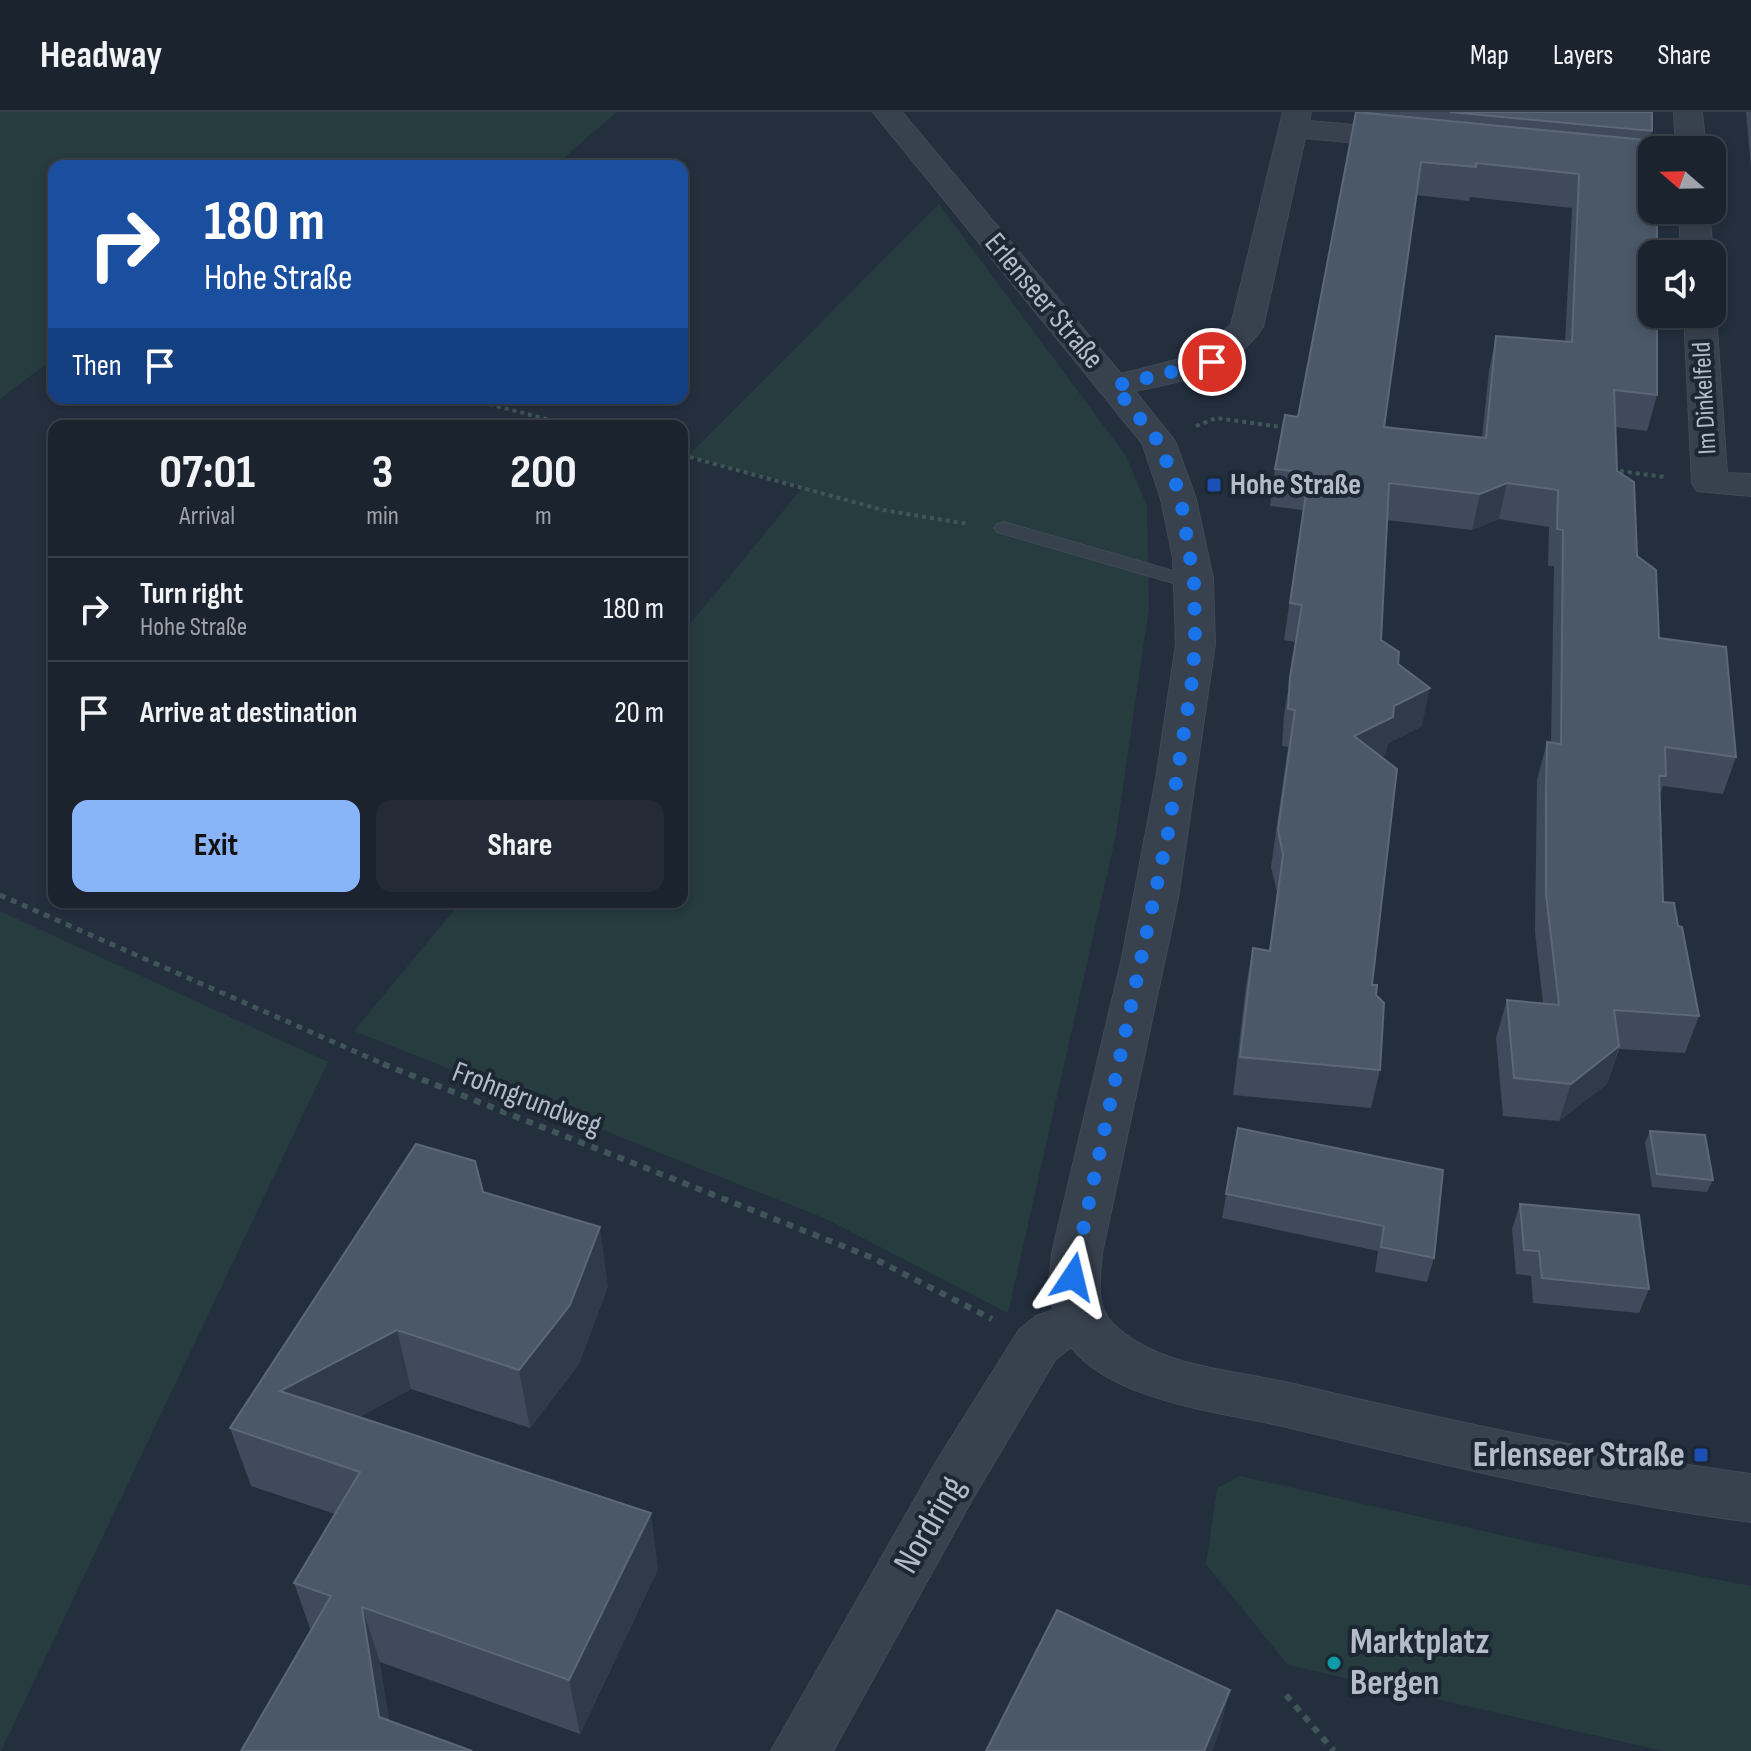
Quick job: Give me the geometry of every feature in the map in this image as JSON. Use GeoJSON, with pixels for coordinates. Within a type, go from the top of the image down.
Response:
{"type":"FeatureCollection","features":[{"type":"Feature","properties":{"kind":"street","name":"Erlenseer Straße"},"geometry":{"type":"LineString","coordinates":[[887,112],[1158,441],[1180,494],[1194,583],[1193,675],[1168,833],[1130,1024],[1059,1334]]}},
{"type":"Feature","properties":{"kind":"street"},"geometry":{"type":"LineString","coordinates":[[1688,112],[1690,136]]}},
{"type":"Feature","properties":{"kind":"street"},"geometry":{"type":"LineString","coordinates":[[1114,386],[1212,362],[1231,349],[1247,327],[1295,120],[1434,142]]}},
{"type":"Feature","properties":{"kind":"street","name":"Im Dinkelfeld"},"geometry":{"type":"LineString","coordinates":[[1701,328],[1710,483]]}},
{"type":"Feature","properties":{"kind":"street"},"geometry":{"type":"LineString","coordinates":[[1710,483],[1751,485]]}},
{"type":"Feature","properties":{"kind":"street"},"geometry":{"type":"LineString","coordinates":[[1059,1334],[1111,1352],[1144,1368],[1197,1383],[1467,1449],[1693,1491],[1751,1498]]}},
{"type":"Feature","properties":{"kind":"street","name":"Nordring"},"geometry":{"type":"LineString","coordinates":[[801,1751],[954,1481],[1059,1334]]}},
{"type":"Feature","properties":{"kind":"lane"},"geometry":{"type":"LineString","coordinates":[[1004,528],[1194,583]]}},
{"type":"Feature","properties":{"kind":"path"},"geometry":{"type":"LineString","coordinates":[[489,404],[550,420]]}},
{"type":"Feature","properties":{"kind":"path"},"geometry":{"type":"LineString","coordinates":[[1158,441],[1216,418],[1293,428]]}},
{"type":"Feature","properties":{"kind":"path"},"geometry":{"type":"LineString","coordinates":[[688,457],[883,510],[1004,528]]}},
{"type":"Feature","properties":{"kind":"path"},"geometry":{"type":"LineString","coordinates":[[1602,469],[1710,483]]}},
{"type":"Feature","properties":{"kind":"path","name":"Frohngrundweg"},"geometry":{"type":"LineString","coordinates":[[0,895],[429,1084],[1059,1334]]}},
{"type":"Feature","properties":{"kind":"path"},"geometry":{"type":"LineString","coordinates":[[1286,1695],[1334,1751]]}},
{"type":"Feature","properties":{"kind":"green space"},"geometry":{"type":"Polygon","coordinates":[[[0,112],[617,112],[561,160],[48,160],[48,363],[0,399],[0,112]]]}},
{"type":"Feature","properties":{"kind":"green space"},"geometry":{"type":"Polygon","coordinates":[[[939,204],[1126,456],[1147,506],[1149,608],[1116,835],[1008,1313],[824,1218],[354,1031],[456,908],[688,908],[688,627],[803,487],[688,456],[939,204]]]}},
{"type":"Feature","properties":{"kind":"green space"},"geometry":{"type":"Polygon","coordinates":[[[0,911],[328,1062],[1,1751],[0,1751],[0,911]]]}},
{"type":"Feature","properties":{"kind":"green space"},"geometry":{"type":"Polygon","coordinates":[[[1240,1476],[1593,1556],[1751,1586],[1751,1751],[1663,1751],[1288,1665],[1206,1564],[1217,1488],[1240,1476]]]}},
{"type":"Feature","properties":{"kind":"building"},"geometry":{"type":"Polygon","coordinates":[[[1356,112],[1638,139],[1638,224],[1657,224],[1657,240],[1638,240],[1638,328],[1657,328],[1657,395],[1614,390],[1617,471],[1634,482],[1637,556],[1656,570],[1659,638],[1726,647],[1736,757],[1665,747],[1666,776],[1659,776],[1663,902],[1674,903],[1678,926],[1682,927],[1699,1016],[1614,1010],[1619,1046],[1571,1084],[1514,1078],[1507,1000],[1559,1005],[1546,894],[1547,742],[1561,744],[1563,530],[1557,529],[1558,490],[1507,483],[1480,494],[1389,483],[1381,640],[1399,652],[1398,664],[1430,688],[1394,706],[1393,717],[1354,736],[1397,769],[1372,985],[1377,985],[1376,995],[1384,1003],[1380,1070],[1240,1057],[1253,948],[1270,951],[1283,855],[1278,830],[1295,710],[1288,709],[1290,677],[1302,605],[1290,603],[1309,473],[1275,469],[1285,415],[1298,417],[1356,112]],[[1421,162],[1384,427],[1486,438],[1496,336],[1572,342],[1579,174],[1476,163],[1476,167],[1421,162]]]}},
{"type":"Feature","properties":{"kind":"building"},"geometry":{"type":"Polygon","coordinates":[[[1450,112],[1652,112],[1652,131],[1450,112]]]}},
{"type":"Feature","properties":{"kind":"building"},"geometry":{"type":"Polygon","coordinates":[[[1238,1128],[1443,1170],[1434,1258],[1381,1247],[1384,1226],[1226,1194],[1238,1128]]]}},
{"type":"Feature","properties":{"kind":"building"},"geometry":{"type":"Polygon","coordinates":[[[1650,1131],[1705,1135],[1713,1180],[1657,1174],[1650,1131]]]}},
{"type":"Feature","properties":{"kind":"building"},"geometry":{"type":"Polygon","coordinates":[[[416,1144],[475,1161],[483,1192],[600,1227],[570,1305],[519,1370],[397,1330],[280,1391],[651,1513],[569,1680],[362,1607],[379,1717],[472,1751],[241,1751],[331,1596],[294,1583],[360,1472],[230,1428],[416,1144]]]}},
{"type":"Feature","properties":{"kind":"building"},"geometry":{"type":"Polygon","coordinates":[[[1520,1204],[1639,1215],[1649,1289],[1542,1278],[1539,1251],[1524,1250],[1520,1204]]]}},
{"type":"Feature","properties":{"kind":"building"},"geometry":{"type":"Polygon","coordinates":[[[1057,1610],[1230,1690],[1204,1751],[986,1751],[1057,1610]]]}},
{"type":"Feature","properties":{"kind":"place","name":"Hohe Straße"},"geometry":{"type":"Point","coordinates":[1214,485]}},
{"type":"Feature","properties":{"kind":"place","name":"Erlenseer Straße"},"geometry":{"type":"Point","coordinates":[1701,1455]}},
{"type":"Feature","properties":{"kind":"place","name":"Marktplatz Bergen"},"geometry":{"type":"Point","coordinates":[1334,1663]}},
{"type":"Feature","properties":{"kind":"route"},"geometry":{"type":"LineString","coordinates":[[1073,1277],[1130,1024],[1168,833],[1193,675],[1195,635],[1196,599],[1180,494],[1158,441],[1114,386],[1212,362]]}}]}
